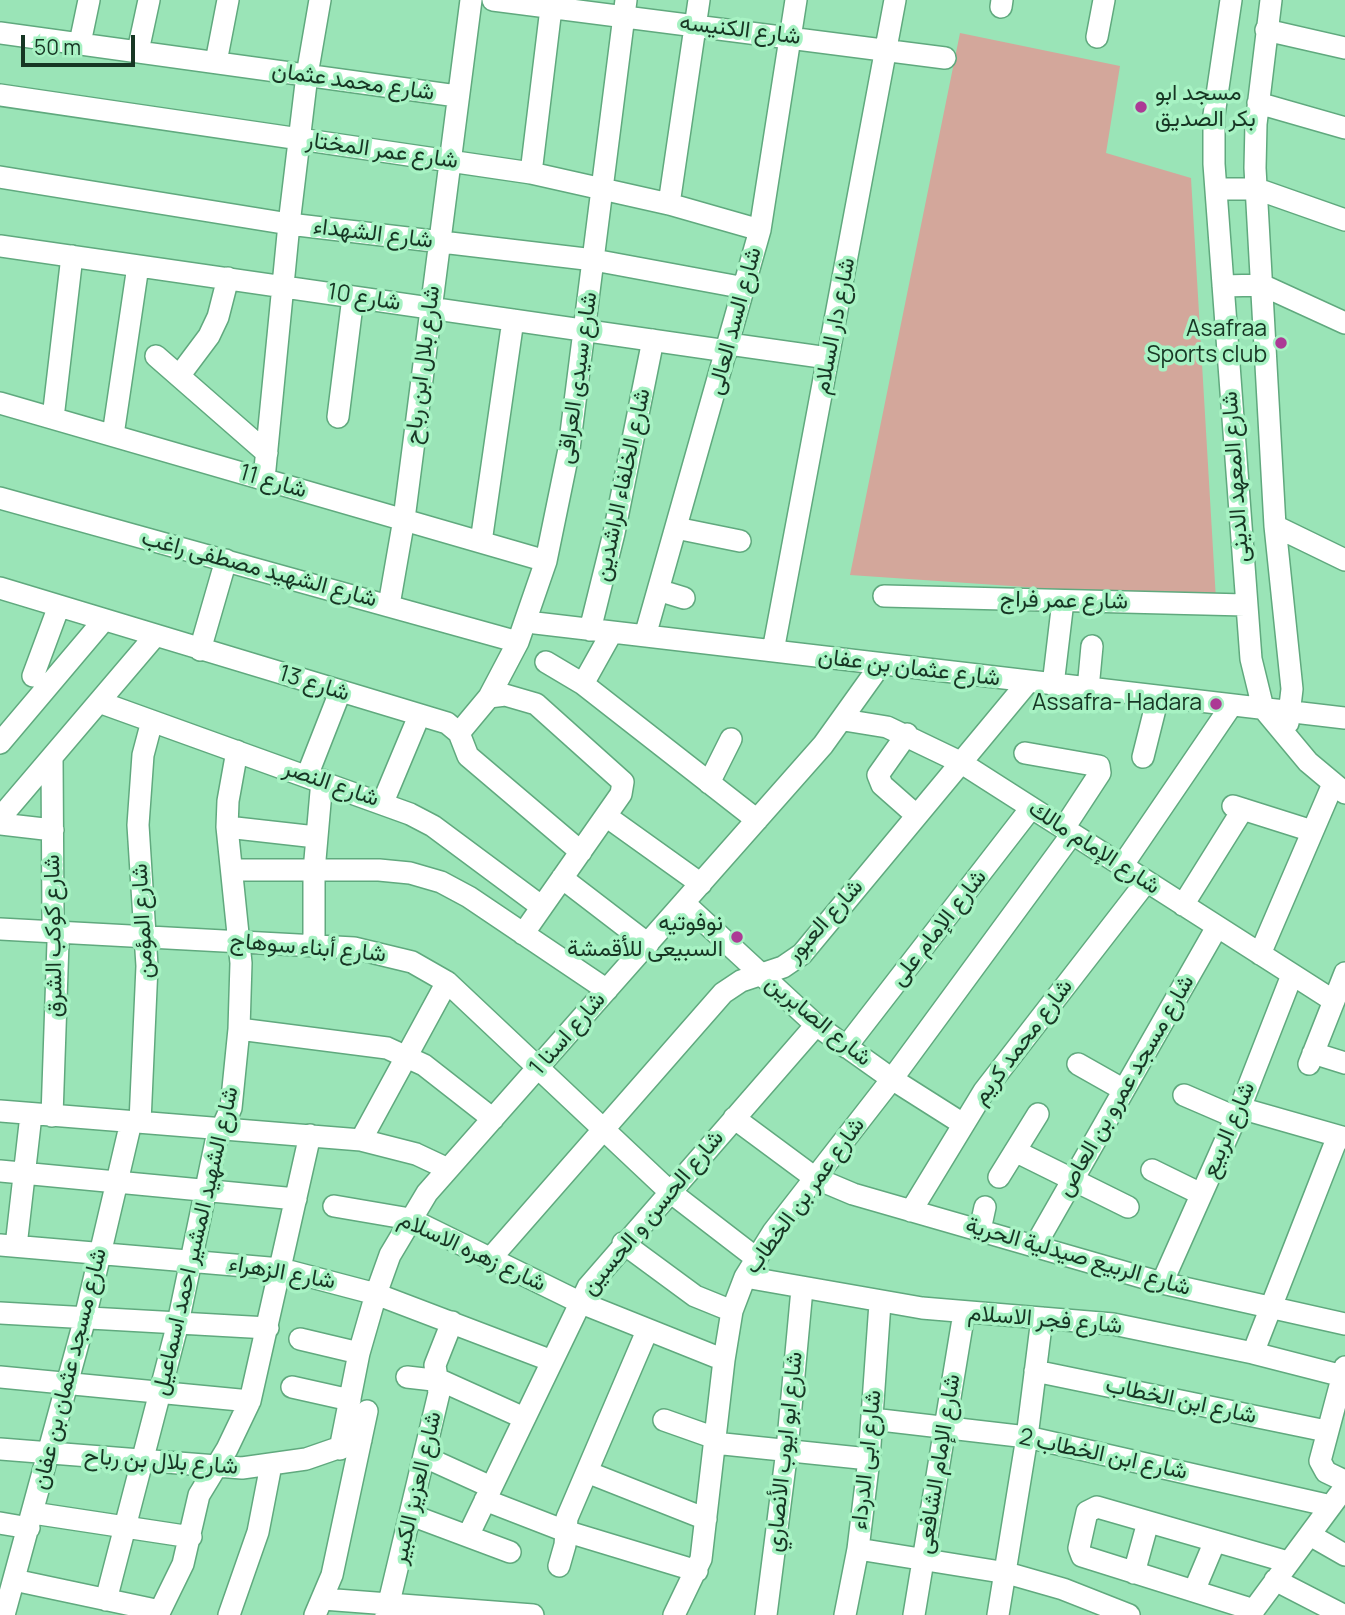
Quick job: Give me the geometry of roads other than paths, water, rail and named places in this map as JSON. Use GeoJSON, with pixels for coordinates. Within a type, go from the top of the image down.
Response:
{"type":"FeatureCollection","features":[{"type":"Feature","properties":{"kind":"street"},"geometry":{"type":"LineString","coordinates":[[80,43],[89,0]]}},
{"type":"Feature","properties":{"kind":"street"},"geometry":{"type":"LineString","coordinates":[[138,51],[149,0]]}},
{"type":"Feature","properties":{"kind":"street"},"geometry":{"type":"LineString","coordinates":[[216,62],[228,0]]}},
{"type":"Feature","properties":{"kind":"street"},"geometry":{"type":"LineString","coordinates":[[264,479],[289,224],[307,75],[320,0]]}},
{"type":"Feature","properties":{"kind":"street","name":"شارع بلال ابن رباح"},"geometry":{"type":"LineString","coordinates":[[389,605],[404,519],[448,161],[471,0]]}},
{"type":"Feature","properties":{"kind":"street","name":"شارع الكنيسه"},"geometry":{"type":"LineString","coordinates":[[493,0],[625,8],[695,24],[945,58]]}},
{"type":"Feature","properties":{"kind":"street"},"geometry":{"type":"LineString","coordinates":[[669,204],[699,0]]}},
{"type":"Feature","properties":{"kind":"street","name":"شارع السد العالى"},"geometry":{"type":"LineString","coordinates":[[645,636],[760,230],[796,0]]}},
{"type":"Feature","properties":{"kind":"street","name":"شارع دار السلام"},"geometry":{"type":"LineString","coordinates":[[773,651],[895,0]]}},
{"type":"Feature","properties":{"kind":"street"},"geometry":{"type":"LineString","coordinates":[[1097,37],[1104,0]]}},
{"type":"Feature","properties":{"kind":"street","name":"شارع المعهد الدينى"},"geometry":{"type":"LineString","coordinates":[[1231,0],[1214,115],[1216,189],[1251,659],[1263,708],[1284,735],[1339,789]]}},
{"type":"Feature","properties":{"kind":"street","name":"شارع المعهد الدينى"},"geometry":{"type":"LineString","coordinates":[[1271,0],[1258,103],[1256,189],[1275,526],[1292,689],[1291,711],[1284,735]]}},
{"type":"Feature","properties":{"kind":"street"},"geometry":{"type":"LineString","coordinates":[[531,173],[552,3]]}},
{"type":"Feature","properties":{"kind":"street","name":"شارع سيدى العراقى"},"geometry":{"type":"LineString","coordinates":[[459,733],[489,697],[522,632],[546,561],[569,449],[625,8]]}},
{"type":"Feature","properties":{"kind":"street"},"geometry":{"type":"LineString","coordinates":[[1266,30],[1345,48]]}},
{"type":"Feature","properties":{"kind":"street","name":"شارع محمد عثمان"},"geometry":{"type":"LineString","coordinates":[[0,33],[457,96]]}},
{"type":"Feature","properties":{"kind":"street","name":"شارع عمر المختار"},"geometry":{"type":"LineString","coordinates":[[0,95],[531,173],[669,204],[760,230]]}},
{"type":"Feature","properties":{"kind":"street"},"geometry":{"type":"LineString","coordinates":[[1258,103],[1345,128]]}},
{"type":"Feature","properties":{"kind":"street","name":"شارع الشهداء"},"geometry":{"type":"LineString","coordinates":[[0,177],[289,224],[594,260],[745,288]]}},
{"type":"Feature","properties":{"kind":"street"},"geometry":{"type":"LineString","coordinates":[[1216,189],[1256,189],[1345,220]]}},
{"type":"Feature","properties":{"kind":"street","name":"شارع 10"},"geometry":{"type":"LineString","coordinates":[[0,246],[653,340],[828,358]]}},
{"type":"Feature","properties":{"kind":"street"},"geometry":{"type":"LineString","coordinates":[[53,418],[72,257]]}},
{"type":"Feature","properties":{"kind":"street"},"geometry":{"type":"LineString","coordinates":[[113,435],[138,266]]}},
{"type":"Feature","properties":{"kind":"street"},"geometry":{"type":"LineString","coordinates":[[179,376],[214,326],[228,278]]}},
{"type":"Feature","properties":{"kind":"street"},"geometry":{"type":"LineString","coordinates":[[1223,286],[1262,285],[1345,323]]}},
{"type":"Feature","properties":{"kind":"street"},"geometry":{"type":"LineString","coordinates":[[338,417],[353,297]]}},
{"type":"Feature","properties":{"kind":"street"},"geometry":{"type":"LineString","coordinates":[[481,542],[513,320]]}},
{"type":"Feature","properties":{"kind":"street","name":"شارع الخلفاء الراشدين"},"geometry":{"type":"LineString","coordinates":[[590,630],[614,533],[653,340]]}},
{"type":"Feature","properties":{"kind":"street"},"geometry":{"type":"LineString","coordinates":[[156,356],[267,453]]}},
{"type":"Feature","properties":{"kind":"street","name":"شارع 11"},"geometry":{"type":"LineString","coordinates":[[0,403],[546,561]]}},
{"type":"Feature","properties":{"kind":"street","name":"شارع الشهيد مصطفى راغب"},"geometry":{"type":"LineString","coordinates":[[0,498],[389,605],[522,632]]}},
{"type":"Feature","properties":{"kind":"street"},"geometry":{"type":"LineString","coordinates":[[1275,526],[1345,560]]}},
{"type":"Feature","properties":{"kind":"street"},"geometry":{"type":"LineString","coordinates":[[676,528],[740,541]]}},
{"type":"Feature","properties":{"kind":"street"},"geometry":{"type":"LineString","coordinates":[[200,650],[226,560]]}},
{"type":"Feature","properties":{"kind":"street","name":"شارع 13"},"geometry":{"type":"LineString","coordinates":[[0,588],[447,723],[459,733]]}},
{"type":"Feature","properties":{"kind":"street"},"geometry":{"type":"LineString","coordinates":[[658,590],[684,598]]}},
{"type":"Feature","properties":{"kind":"street","name":"شارع عمر فراج"},"geometry":{"type":"LineString","coordinates":[[884,596],[1245,605]]}},
{"type":"Feature","properties":{"kind":"street"},"geometry":{"type":"LineString","coordinates":[[1053,685],[1063,601]]}},
{"type":"Feature","properties":{"kind":"street"},"geometry":{"type":"LineString","coordinates":[[33,676],[59,606]]}},
{"type":"Feature","properties":{"kind":"street"},"geometry":{"type":"LineString","coordinates":[[0,743],[104,620]]}},
{"type":"Feature","properties":{"kind":"street","name":"شارع عثمان بن عفان"},"geometry":{"type":"LineString","coordinates":[[522,632],[612,632],[1345,718]]}},
{"type":"Feature","properties":{"kind":"street"},"geometry":{"type":"LineString","coordinates":[[583,684],[612,632]]}},
{"type":"Feature","properties":{"kind":"street"},"geometry":{"type":"LineString","coordinates":[[53,830],[0,821],[155,636]]}},
{"type":"Feature","properties":{"kind":"street"},"geometry":{"type":"LineString","coordinates":[[1088,689],[1092,646]]}},
{"type":"Feature","properties":{"kind":"street"},"geometry":{"type":"LineString","coordinates":[[546,662],[583,684],[757,820]]}},
{"type":"Feature","properties":{"kind":"street","name":"شارع اسنا 1"},"geometry":{"type":"LineString","coordinates":[[340,1448],[358,1405],[359,1353],[376,1294],[390,1255],[410,1219],[448,1169],[844,720],[881,664]]}},
{"type":"Feature","properties":{"kind":"street","name":"شارع العبور"},"geometry":{"type":"LineString","coordinates":[[490,1259],[723,993],[741,981],[783,967],[802,954],[1028,682]]}},
{"type":"Feature","properties":{"kind":"street"},"geometry":{"type":"LineString","coordinates":[[314,946],[315,778],[340,692]]}},
{"type":"Feature","properties":{"kind":"street"},"geometry":{"type":"LineString","coordinates":[[489,697],[505,695],[536,704],[620,776],[621,794],[523,934]]}},
{"type":"Feature","properties":{"kind":"street"},"geometry":{"type":"LineString","coordinates":[[1143,757],[1158,697]]}},
{"type":"Feature","properties":{"kind":"street","name":"شارع النصر"},"geometry":{"type":"LineString","coordinates":[[99,702],[383,802],[433,826],[542,908]]}},
{"type":"Feature","properties":{"kind":"street"},"geometry":{"type":"LineString","coordinates":[[1122,866],[1231,706]]}},
{"type":"Feature","properties":{"kind":"street"},"geometry":{"type":"LineString","coordinates":[[383,802],[419,716]]}},
{"type":"Feature","properties":{"kind":"street","name":"شارع الإمام مالك"},"geometry":{"type":"LineString","coordinates":[[844,720],[887,727],[907,734],[960,762],[1334,1001]]}},
{"type":"Feature","properties":{"kind":"street","name":"شارع المؤمن"},"geometry":{"type":"LineString","coordinates":[[135,1122],[147,935],[138,825],[139,790],[152,721]]}},
{"type":"Feature","properties":{"kind":"street"},"geometry":{"type":"LineString","coordinates":[[459,733],[468,756],[581,852]]}},
{"type":"Feature","properties":{"kind":"street"},"geometry":{"type":"LineString","coordinates":[[907,734],[878,775],[882,785],[916,815]]}},
{"type":"Feature","properties":{"kind":"street"},"geometry":{"type":"LineString","coordinates":[[709,783],[731,739]]}},
{"type":"Feature","properties":{"kind":"street","name":"شارع الشهيد المشير احمد اسماعيل"},"geometry":{"type":"LineString","coordinates":[[106,1600],[178,1322],[221,1126],[231,1108],[239,1029],[240,941],[227,827],[231,776],[237,751]]}},
{"type":"Feature","properties":{"kind":"street","name":"شارع عمر بن الخطاب"},"geometry":{"type":"LineString","coordinates":[[675,1615],[697,1571],[732,1311],[745,1277],[815,1178],[892,1079],[1068,831],[1100,773],[1099,766],[1025,753]]}},
{"type":"Feature","properties":{"kind":"street","name":"شارع كوكب الشرق"},"geometry":{"type":"LineString","coordinates":[[52,757],[53,919],[56,931],[52,1116]]}},
{"type":"Feature","properties":{"kind":"street"},"geometry":{"type":"LineString","coordinates":[[1260,954],[1312,831],[1339,789]]}},
{"type":"Feature","properties":{"kind":"street"},"geometry":{"type":"LineString","coordinates":[[1183,905],[1238,807],[1312,831]]}},
{"type":"Feature","properties":{"kind":"street","name":"شارع الإمام على"},"geometry":{"type":"LineString","coordinates":[[846,1047],[1031,808]]}},
{"type":"Feature","properties":{"kind":"street"},"geometry":{"type":"LineString","coordinates":[[606,816],[701,884]]}},
{"type":"Feature","properties":{"kind":"street"},"geometry":{"type":"LineString","coordinates":[[227,827],[316,837]]}},
{"type":"Feature","properties":{"kind":"street"},"geometry":{"type":"LineString","coordinates":[[232,870],[379,870],[410,873],[441,882],[607,990]]}},
{"type":"Feature","properties":{"kind":"street"},"geometry":{"type":"LineString","coordinates":[[562,878],[648,944]]}},
{"type":"Feature","properties":{"kind":"street","name":"شارع محمد كريم"},"geometry":{"type":"LineString","coordinates":[[911,1210],[999,1071],[1146,882]]}},
{"type":"Feature","properties":{"kind":"street","name":"شارع الصابرين"},"geometry":{"type":"LineString","coordinates":[[684,903],[816,1025],[892,1079],[963,1124]]}},
{"type":"Feature","properties":{"kind":"street","name":"شارع مسجد عمرو بن العاص"},"geometry":{"type":"LineString","coordinates":[[1035,1246],[1217,927]]}},
{"type":"Feature","properties":{"kind":"street","name":"شارع أبناء سوهاج"},"geometry":{"type":"LineString","coordinates":[[0,929],[240,941],[394,955],[447,982],[669,1191],[756,1258]]}},
{"type":"Feature","properties":{"kind":"street"},"geometry":{"type":"LineString","coordinates":[[1345,972],[1311,1059],[1345,1063]]}},
{"type":"Feature","properties":{"kind":"street","name":"شارع الربيع"},"geometry":{"type":"LineString","coordinates":[[1162,1283],[1238,1113],[1292,975]]}},
{"type":"Feature","properties":{"kind":"street"},"geometry":{"type":"LineString","coordinates":[[361,1140],[447,982]]}},
{"type":"Feature","properties":{"kind":"street","name":"شارع الحسن و الحسين"},"geometry":{"type":"LineString","coordinates":[[468,1536],[579,1302],[598,1272],[816,1025]]}},
{"type":"Feature","properties":{"kind":"street"},"geometry":{"type":"LineString","coordinates":[[239,1029],[387,1048],[407,1055],[493,1119]]}},
{"type":"Feature","properties":{"kind":"street"},"geometry":{"type":"LineString","coordinates":[[1078,1064],[1124,1090]]}},
{"type":"Feature","properties":{"kind":"street"},"geometry":{"type":"LineString","coordinates":[[1184,1095],[1238,1113],[1342,1137],[1253,1353]]}},
{"type":"Feature","properties":{"kind":"street"},"geometry":{"type":"LineString","coordinates":[[0,1111],[221,1126],[361,1140],[416,1154],[448,1169]]}},
{"type":"Feature","properties":{"kind":"street"},"geometry":{"type":"LineString","coordinates":[[999,1177],[1038,1114]]}},
{"type":"Feature","properties":{"kind":"street"},"geometry":{"type":"LineString","coordinates":[[8,1246],[24,1173],[31,1115]]}},
{"type":"Feature","properties":{"kind":"street","name":"شارع الربيع صيدلية الحرية"},"geometry":{"type":"LineString","coordinates":[[734,1118],[815,1178],[853,1194],[1162,1283],[1345,1324]]}},
{"type":"Feature","properties":{"kind":"street","name":"شارع مسجد عثمان بن عفان"},"geometry":{"type":"LineString","coordinates":[[7,1596],[50,1454],[117,1182],[135,1122]]}},
{"type":"Feature","properties":{"kind":"street"},"geometry":{"type":"LineString","coordinates":[[7,1596],[106,1600],[159,1613],[183,1564],[199,1495],[233,1437],[250,1401],[310,1135]]}},
{"type":"Feature","properties":{"kind":"street"},"geometry":{"type":"LineString","coordinates":[[1015,1152],[1128,1207]]}},
{"type":"Feature","properties":{"kind":"street"},"geometry":{"type":"LineString","coordinates":[[1152,1170],[1201,1194]]}},
{"type":"Feature","properties":{"kind":"street"},"geometry":{"type":"LineString","coordinates":[[0,1171],[296,1199]]}},
{"type":"Feature","properties":{"kind":"street","name":"شارع زهره الاسلام"},"geometry":{"type":"LineString","coordinates":[[334,1206],[410,1219],[579,1302],[724,1360]]}},
{"type":"Feature","properties":{"kind":"street"},"geometry":{"type":"LineString","coordinates":[[980,1230],[985,1207]]}},
{"type":"Feature","properties":{"kind":"street"},"geometry":{"type":"LineString","coordinates":[[623,1243],[695,1296],[732,1311]]}},
{"type":"Feature","properties":{"kind":"street","name":"شارع الزهراء"},"geometry":{"type":"LineString","coordinates":[[8,1246],[191,1259],[281,1269],[376,1294],[552,1361]]}},
{"type":"Feature","properties":{"kind":"street","name":"شارع فجر الاسلام"},"geometry":{"type":"LineString","coordinates":[[745,1277],[880,1303],[964,1313],[1113,1324],[1344,1372]]}},
{"type":"Feature","properties":{"kind":"street","name":"شارع ابو ايوب الأنصاري"},"geometry":{"type":"LineString","coordinates":[[766,1615],[787,1450],[802,1289]]}},
{"type":"Feature","properties":{"kind":"street","name":"شارع ابى الدرداء"},"geometry":{"type":"LineString","coordinates":[[845,1615],[858,1549],[869,1458],[880,1303]]}},
{"type":"Feature","properties":{"kind":"street"},"geometry":{"type":"LineString","coordinates":[[0,1312],[268,1328]]}},
{"type":"Feature","properties":{"kind":"street","name":"شارع الإمام الشافعى"},"geometry":{"type":"LineString","coordinates":[[914,1615],[964,1313]]}},
{"type":"Feature","properties":{"kind":"street"},"geometry":{"type":"LineString","coordinates":[[998,1615],[1007,1573],[1042,1318]]}},
{"type":"Feature","properties":{"kind":"street","name":"شارع العزيز الكبير"},"geometry":{"type":"LineString","coordinates":[[388,1610],[439,1393],[435,1365],[452,1322]]}},
{"type":"Feature","properties":{"kind":"street"},"geometry":{"type":"LineString","coordinates":[[559,1566],[565,1545],[567,1518],[648,1331]]}},
{"type":"Feature","properties":{"kind":"street"},"geometry":{"type":"LineString","coordinates":[[300,1339],[359,1353]]}},
{"type":"Feature","properties":{"kind":"street","name":"شارع ابن الخطاب"},"geometry":{"type":"LineString","coordinates":[[1035,1371],[1326,1431]]}},
{"type":"Feature","properties":{"kind":"street"},"geometry":{"type":"LineString","coordinates":[[1344,1372],[1326,1431],[1321,1465],[1326,1472],[1345,1481]]}},
{"type":"Feature","properties":{"kind":"street"},"geometry":{"type":"LineString","coordinates":[[0,1377],[250,1401]]}},
{"type":"Feature","properties":{"kind":"street"},"geometry":{"type":"LineString","coordinates":[[407,1377],[435,1378],[524,1418]]}},
{"type":"Feature","properties":{"kind":"street"},"geometry":{"type":"LineString","coordinates":[[292,1387],[358,1405],[360,1440],[332,1575],[319,1607],[531,1615]]}},
{"type":"Feature","properties":{"kind":"street","name":"شارع ابن الخطاب 2"},"geometry":{"type":"LineString","coordinates":[[872,1419],[1027,1437],[1331,1506]]}},
{"type":"Feature","properties":{"kind":"street"},"geometry":{"type":"LineString","coordinates":[[664,1420],[715,1440],[869,1458]]}},
{"type":"Feature","properties":{"kind":"street","name":"شارع بلال بن رباح"},"geometry":{"type":"LineString","coordinates":[[0,1449],[213,1468],[271,1465],[340,1448],[360,1440]]}},
{"type":"Feature","properties":{"kind":"street"},"geometry":{"type":"LineString","coordinates":[[425,1457],[488,1493],[565,1531],[697,1571]]}},
{"type":"Feature","properties":{"kind":"street"},"geometry":{"type":"LineString","coordinates":[[229,1615],[258,1532],[271,1465]]}},
{"type":"Feature","properties":{"kind":"street"},"geometry":{"type":"LineString","coordinates":[[587,1472],[706,1519]]}},
{"type":"Feature","properties":{"kind":"street"},"geometry":{"type":"LineString","coordinates":[[1288,1562],[1091,1508],[1087,1512],[1079,1548],[1085,1557],[1252,1612],[1345,1487]]}},
{"type":"Feature","properties":{"kind":"street"},"geometry":{"type":"LineString","coordinates":[[411,1515],[509,1552]]}},
{"type":"Feature","properties":{"kind":"street"},"geometry":{"type":"LineString","coordinates":[[0,1523],[31,1520],[126,1527],[191,1537]]}},
{"type":"Feature","properties":{"kind":"street"},"geometry":{"type":"LineString","coordinates":[[1135,1573],[1148,1522]]}},
{"type":"Feature","properties":{"kind":"street"},"geometry":{"type":"LineString","coordinates":[[1310,1535],[1345,1555]]}},
{"type":"Feature","properties":{"kind":"street"},"geometry":{"type":"LineString","coordinates":[[1194,1591],[1215,1541]]}},
{"type":"Feature","properties":{"kind":"street"},"geometry":{"type":"LineString","coordinates":[[858,1549],[1007,1573],[1063,1589],[1129,1615]]}},
{"type":"Feature","properties":{"kind":"street"},"geometry":{"type":"LineString","coordinates":[[1275,1580],[1343,1615]]}},
{"type":"Feature","properties":{"kind":"place","name":"مسجد ابو بكر الصديق"},"geometry":{"type":"Point","coordinates":[1141,107]}},
{"type":"Feature","properties":{"kind":"place","name":"Asafraa Sports club"},"geometry":{"type":"Point","coordinates":[1281,343]}},
{"type":"Feature","properties":{"kind":"place","name":"Assafra- Hadara"},"geometry":{"type":"Point","coordinates":[1216,704]}},
{"type":"Feature","properties":{"kind":"place","name":"نوفوتيه السبيعى للأقمشة"},"geometry":{"type":"Point","coordinates":[737,937]}}]}
